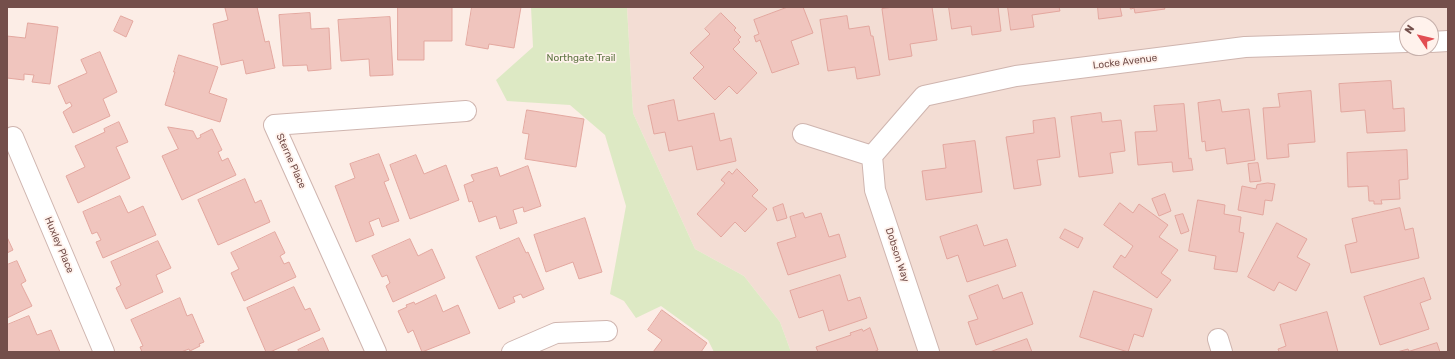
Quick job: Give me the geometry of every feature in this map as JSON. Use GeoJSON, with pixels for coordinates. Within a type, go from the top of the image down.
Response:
{"type":"FeatureCollection","features":[{"type":"Feature","properties":{"kind":"street","name":"Locke Avenue"},"geometry":{"type":"LineString","coordinates":[[872,156],[924,96],[1016,76],[1245,47],[1399,42]]}},
{"type":"Feature","properties":{"kind":"street","name":"Sterne Place"},"geometry":{"type":"LineString","coordinates":[[376,352],[274,125],[466,111]]}},
{"type":"Feature","properties":{"kind":"street"},"geometry":{"type":"LineString","coordinates":[[803,134],[872,156]]}},
{"type":"Feature","properties":{"kind":"street","name":"Huxley Place"},"geometry":{"type":"LineString","coordinates":[[13,137],[104,352]]}},
{"type":"Feature","properties":{"kind":"street","name":"Dobson Way"},"geometry":{"type":"LineString","coordinates":[[872,156],[875,190],[929,352]]}},
{"type":"Feature","properties":{"kind":"street"},"geometry":{"type":"LineString","coordinates":[[512,352],[556,333],[607,330]]}},
{"type":"Feature","properties":{"kind":"shaded area"},"geometry":{"type":"Polygon","coordinates":[[[627,7],[1448,7],[1448,352],[791,352],[780,322],[744,276],[695,249],[633,113],[627,7]]]}},
{"type":"Feature","properties":{"kind":"green space","name":"Northgate Trail"},"geometry":{"type":"Polygon","coordinates":[[[531,7],[627,7],[633,113],[695,249],[744,276],[780,322],[791,352],[714,352],[708,340],[661,306],[636,318],[624,301],[610,294],[626,206],[605,135],[570,105],[507,101],[496,80],[533,47],[531,7]]]}},
{"type":"Feature","properties":{"kind":"building"},"geometry":{"type":"Polygon","coordinates":[[[257,7],[265,42],[269,41],[275,68],[246,74],[243,60],[221,65],[213,24],[228,20],[225,8],[257,7]]]}},
{"type":"Feature","properties":{"kind":"building"},"geometry":{"type":"Polygon","coordinates":[[[398,7],[452,7],[452,41],[424,41],[424,60],[398,60],[398,7]]]}},
{"type":"Feature","properties":{"kind":"building"},"geometry":{"type":"Polygon","coordinates":[[[472,7],[521,7],[514,48],[489,44],[488,49],[466,45],[472,7]]]}},
{"type":"Feature","properties":{"kind":"building"},"geometry":{"type":"Polygon","coordinates":[[[788,7],[803,7],[813,33],[791,41],[799,64],[772,73],[760,40],[756,42],[754,36],[759,34],[754,20],[788,7]]]}},
{"type":"Feature","properties":{"kind":"building"},"geometry":{"type":"Polygon","coordinates":[[[894,7],[932,7],[937,40],[910,44],[912,56],[889,60],[882,9],[894,7]]]}},
{"type":"Feature","properties":{"kind":"building"},"geometry":{"type":"Polygon","coordinates":[[[949,7],[998,7],[1001,31],[972,35],[971,26],[952,29],[949,7]]]}},
{"type":"Feature","properties":{"kind":"building"},"geometry":{"type":"Polygon","coordinates":[[[1008,7],[1059,7],[1060,11],[1032,15],[1034,27],[1011,30],[1008,7]]]}},
{"type":"Feature","properties":{"kind":"building"},"geometry":{"type":"Polygon","coordinates":[[[1098,7],[1120,7],[1122,16],[1099,19],[1098,7]]]}},
{"type":"Feature","properties":{"kind":"building"},"geometry":{"type":"Polygon","coordinates":[[[1130,7],[1164,7],[1165,9],[1135,13],[1134,8],[1131,9],[1130,7]]]}},
{"type":"Feature","properties":{"kind":"building"},"geometry":{"type":"Polygon","coordinates":[[[310,13],[311,29],[329,28],[331,69],[308,71],[307,65],[283,66],[279,15],[310,13]]]}},
{"type":"Feature","properties":{"kind":"building"},"geometry":{"type":"Polygon","coordinates":[[[721,13],[736,28],[734,30],[741,37],[738,40],[740,42],[733,49],[757,73],[737,94],[729,86],[715,100],[693,78],[704,67],[690,53],[710,34],[705,29],[721,13]]]}},
{"type":"Feature","properties":{"kind":"building"},"geometry":{"type":"Polygon","coordinates":[[[121,16],[133,21],[126,37],[114,31],[121,16]]]}},
{"type":"Feature","properties":{"kind":"building"},"geometry":{"type":"Polygon","coordinates":[[[847,16],[849,29],[869,26],[871,36],[873,36],[880,75],[857,79],[855,67],[828,71],[820,20],[847,16]]]}},
{"type":"Feature","properties":{"kind":"building"},"geometry":{"type":"Polygon","coordinates":[[[390,17],[393,75],[370,76],[369,59],[341,61],[338,20],[390,17]]]}},
{"type":"Feature","properties":{"kind":"building"},"geometry":{"type":"Polygon","coordinates":[[[28,23],[58,27],[50,84],[32,82],[34,75],[24,74],[24,80],[7,78],[7,36],[25,38],[28,23]]]}},
{"type":"Feature","properties":{"kind":"building"},"geometry":{"type":"Polygon","coordinates":[[[100,52],[117,92],[103,99],[110,116],[73,133],[63,112],[72,106],[70,102],[66,104],[58,86],[87,73],[81,60],[100,52]]]}},
{"type":"Feature","properties":{"kind":"building"},"geometry":{"type":"Polygon","coordinates":[[[179,55],[218,67],[209,93],[227,99],[220,122],[165,105],[179,55]]]}},
{"type":"Feature","properties":{"kind":"building"},"geometry":{"type":"Polygon","coordinates":[[[1391,81],[1393,109],[1404,108],[1405,131],[1367,133],[1365,110],[1341,112],[1339,84],[1391,81]]]}},
{"type":"Feature","properties":{"kind":"building"},"geometry":{"type":"Polygon","coordinates":[[[1311,91],[1315,142],[1288,144],[1289,157],[1267,159],[1263,108],[1280,107],[1278,94],[1311,91]]]}},
{"type":"Feature","properties":{"kind":"building"},"geometry":{"type":"Polygon","coordinates":[[[674,100],[678,121],[714,113],[720,141],[731,138],[736,161],[697,170],[692,146],[669,151],[665,132],[654,134],[648,106],[674,100]]]}},
{"type":"Feature","properties":{"kind":"building"},"geometry":{"type":"Polygon","coordinates":[[[1220,100],[1222,112],[1249,109],[1255,160],[1227,164],[1225,148],[1206,151],[1205,141],[1202,142],[1198,103],[1220,100]]]}},
{"type":"Feature","properties":{"kind":"building"},"geometry":{"type":"Polygon","coordinates":[[[1184,104],[1189,159],[1191,158],[1193,170],[1173,172],[1172,162],[1138,165],[1135,132],[1157,131],[1154,106],[1184,104]]]}},
{"type":"Feature","properties":{"kind":"building"},"geometry":{"type":"Polygon","coordinates":[[[527,110],[584,119],[576,167],[525,159],[529,134],[523,133],[527,110]]]}},
{"type":"Feature","properties":{"kind":"building"},"geometry":{"type":"Polygon","coordinates":[[[1101,113],[1102,122],[1121,120],[1125,151],[1110,153],[1113,173],[1079,177],[1071,117],[1101,113]]]}},
{"type":"Feature","properties":{"kind":"building"},"geometry":{"type":"Polygon","coordinates":[[[1055,118],[1060,157],[1037,160],[1041,185],[1014,189],[1006,137],[1034,133],[1033,121],[1055,118]]]}},
{"type":"Feature","properties":{"kind":"building"},"geometry":{"type":"Polygon","coordinates":[[[119,122],[128,142],[116,147],[130,178],[78,203],[66,176],[85,167],[75,146],[105,132],[104,129],[119,122]]]}},
{"type":"Feature","properties":{"kind":"building"},"geometry":{"type":"Polygon","coordinates":[[[168,127],[193,131],[197,139],[201,137],[200,135],[212,129],[222,150],[218,152],[222,161],[228,158],[236,175],[182,200],[162,156],[178,149],[168,127]]]}},
{"type":"Feature","properties":{"kind":"building"},"geometry":{"type":"Polygon","coordinates":[[[975,141],[982,192],[926,200],[922,171],[946,168],[943,145],[975,141]]]}},
{"type":"Feature","properties":{"kind":"building"},"geometry":{"type":"Polygon","coordinates":[[[1407,150],[1408,179],[1399,180],[1400,199],[1381,200],[1382,204],[1374,204],[1374,201],[1369,201],[1368,186],[1348,187],[1347,153],[1407,150]]]}},
{"type":"Feature","properties":{"kind":"building"},"geometry":{"type":"Polygon","coordinates":[[[379,154],[389,180],[384,182],[399,221],[382,227],[379,218],[369,222],[374,235],[356,242],[335,186],[355,178],[350,164],[379,154]]]}},
{"type":"Feature","properties":{"kind":"building"},"geometry":{"type":"Polygon","coordinates":[[[416,155],[424,174],[446,165],[459,200],[410,219],[390,165],[416,155]]]}},
{"type":"Feature","properties":{"kind":"building"},"geometry":{"type":"Polygon","coordinates":[[[1258,163],[1261,181],[1250,182],[1248,164],[1258,163]]]}},
{"type":"Feature","properties":{"kind":"building"},"geometry":{"type":"Polygon","coordinates":[[[528,166],[541,206],[524,212],[523,207],[513,210],[517,223],[500,229],[496,216],[479,222],[472,201],[469,202],[464,185],[474,181],[471,175],[497,167],[500,176],[528,166]]]}},
{"type":"Feature","properties":{"kind":"building"},"geometry":{"type":"Polygon","coordinates":[[[737,169],[758,190],[752,196],[767,209],[745,232],[735,222],[721,237],[697,214],[725,183],[721,180],[729,171],[732,174],[737,169]]]}},
{"type":"Feature","properties":{"kind":"building"},"geometry":{"type":"Polygon","coordinates":[[[245,179],[255,203],[261,200],[270,222],[218,245],[198,200],[245,179]]]}},
{"type":"Feature","properties":{"kind":"building"},"geometry":{"type":"Polygon","coordinates":[[[1268,183],[1275,184],[1272,201],[1265,200],[1263,215],[1238,210],[1242,186],[1256,189],[1257,185],[1268,183]]]}},
{"type":"Feature","properties":{"kind":"building"},"geometry":{"type":"Polygon","coordinates":[[[1165,194],[1171,211],[1159,216],[1152,199],[1165,194]]]}},
{"type":"Feature","properties":{"kind":"building"},"geometry":{"type":"Polygon","coordinates":[[[120,196],[128,213],[143,206],[156,235],[103,258],[96,242],[101,240],[97,232],[92,234],[83,212],[120,196]]]}},
{"type":"Feature","properties":{"kind":"building"},"geometry":{"type":"Polygon","coordinates":[[[1198,200],[1225,205],[1224,214],[1241,217],[1239,232],[1244,233],[1237,272],[1214,269],[1216,256],[1189,251],[1198,200]]]}},
{"type":"Feature","properties":{"kind":"building"},"geometry":{"type":"Polygon","coordinates":[[[1120,203],[1133,213],[1139,204],[1168,225],[1159,237],[1178,250],[1161,273],[1171,280],[1157,298],[1113,267],[1121,255],[1125,258],[1133,246],[1104,225],[1120,203]]]}},
{"type":"Feature","properties":{"kind":"building"},"geometry":{"type":"Polygon","coordinates":[[[783,204],[787,218],[777,221],[773,208],[783,204]]]}},
{"type":"Feature","properties":{"kind":"building"},"geometry":{"type":"Polygon","coordinates":[[[1400,208],[1405,230],[1413,228],[1419,258],[1351,273],[1345,245],[1357,242],[1352,219],[1400,208]]]}},
{"type":"Feature","properties":{"kind":"building"},"geometry":{"type":"Polygon","coordinates":[[[803,213],[805,218],[821,213],[829,237],[839,234],[846,257],[788,275],[777,243],[796,237],[790,217],[803,213]]]}},
{"type":"Feature","properties":{"kind":"building"},"geometry":{"type":"Polygon","coordinates":[[[1183,214],[1189,231],[1181,234],[1175,216],[1183,214]]]}},
{"type":"Feature","properties":{"kind":"building"},"geometry":{"type":"Polygon","coordinates":[[[585,218],[602,272],[579,279],[573,262],[546,272],[534,235],[585,218]]]}},
{"type":"Feature","properties":{"kind":"building"},"geometry":{"type":"Polygon","coordinates":[[[1277,223],[1307,239],[1297,257],[1310,264],[1296,291],[1279,282],[1274,291],[1248,277],[1277,223]]]}},
{"type":"Feature","properties":{"kind":"building"},"geometry":{"type":"Polygon","coordinates":[[[977,225],[984,246],[1007,239],[1016,266],[967,282],[958,255],[947,259],[940,237],[977,225]]]}},
{"type":"Feature","properties":{"kind":"building"},"geometry":{"type":"Polygon","coordinates":[[[1065,229],[1083,238],[1078,248],[1060,238],[1065,229]]]}},
{"type":"Feature","properties":{"kind":"building"},"geometry":{"type":"Polygon","coordinates":[[[275,232],[285,253],[280,256],[284,264],[289,262],[296,277],[244,301],[231,273],[239,269],[231,253],[275,232]]]}},
{"type":"Feature","properties":{"kind":"building"},"geometry":{"type":"Polygon","coordinates":[[[7,237],[13,250],[7,253],[7,237]]]}},
{"type":"Feature","properties":{"kind":"building"},"geometry":{"type":"Polygon","coordinates":[[[519,238],[526,253],[528,252],[544,289],[523,298],[521,294],[513,297],[515,302],[499,309],[476,257],[519,238]]]}},
{"type":"Feature","properties":{"kind":"building"},"geometry":{"type":"Polygon","coordinates":[[[410,239],[418,256],[432,249],[445,278],[393,302],[386,286],[390,283],[387,275],[382,277],[372,256],[410,239]]]}},
{"type":"Feature","properties":{"kind":"building"},"geometry":{"type":"Polygon","coordinates":[[[158,241],[171,268],[156,275],[163,292],[126,309],[116,288],[121,285],[111,262],[158,241]]]}},
{"type":"Feature","properties":{"kind":"building"},"geometry":{"type":"Polygon","coordinates":[[[17,261],[26,281],[21,284],[32,306],[7,318],[7,265],[17,261]]]}},
{"type":"Feature","properties":{"kind":"building"},"geometry":{"type":"Polygon","coordinates":[[[840,275],[848,301],[860,297],[867,318],[829,331],[823,310],[799,318],[790,291],[840,275]]]}},
{"type":"Feature","properties":{"kind":"building"},"geometry":{"type":"Polygon","coordinates":[[[1424,278],[1431,299],[1420,303],[1429,329],[1380,345],[1364,297],[1424,278]]]}},
{"type":"Feature","properties":{"kind":"building"},"geometry":{"type":"Polygon","coordinates":[[[998,285],[1003,299],[1022,292],[1033,324],[976,345],[968,322],[978,319],[969,296],[998,285]]]}},
{"type":"Feature","properties":{"kind":"building"},"geometry":{"type":"Polygon","coordinates":[[[294,287],[305,310],[310,308],[320,330],[270,352],[266,352],[247,308],[294,287]]]}},
{"type":"Feature","properties":{"kind":"building"},"geometry":{"type":"Polygon","coordinates":[[[1094,291],[1152,309],[1143,337],[1134,334],[1128,352],[1080,337],[1094,291]]]}},
{"type":"Feature","properties":{"kind":"building"},"geometry":{"type":"Polygon","coordinates":[[[436,295],[443,312],[458,305],[470,333],[422,352],[413,330],[408,333],[398,311],[407,307],[406,305],[414,302],[415,304],[436,295]]]}},
{"type":"Feature","properties":{"kind":"building"},"geometry":{"type":"Polygon","coordinates":[[[180,298],[187,316],[192,314],[204,342],[199,344],[200,346],[190,351],[189,349],[181,352],[142,352],[140,347],[143,346],[131,320],[180,298]]]}},
{"type":"Feature","properties":{"kind":"building"},"geometry":{"type":"Polygon","coordinates":[[[662,310],[707,343],[701,352],[653,352],[662,340],[648,330],[662,310]]]}},
{"type":"Feature","properties":{"kind":"building"},"geometry":{"type":"Polygon","coordinates":[[[1327,312],[1338,352],[1279,352],[1278,349],[1286,346],[1280,325],[1327,312]]]}},
{"type":"Feature","properties":{"kind":"building"},"geometry":{"type":"Polygon","coordinates":[[[29,316],[37,335],[51,330],[60,352],[7,352],[7,325],[29,316]]]}},
{"type":"Feature","properties":{"kind":"building"},"geometry":{"type":"Polygon","coordinates":[[[870,328],[878,350],[874,352],[818,352],[816,347],[851,335],[850,333],[862,329],[863,331],[870,328]]]}},
{"type":"Feature","properties":{"kind":"building"},"geometry":{"type":"Polygon","coordinates":[[[323,338],[329,352],[299,352],[298,350],[323,338]]]}},
{"type":"Feature","properties":{"kind":"building"},"geometry":{"type":"Polygon","coordinates":[[[1027,339],[1032,352],[990,352],[1027,339]]]}},
{"type":"Feature","properties":{"kind":"building"},"geometry":{"type":"Polygon","coordinates":[[[1437,343],[1440,352],[1397,352],[1408,349],[1409,351],[1437,343]]]}}]}
